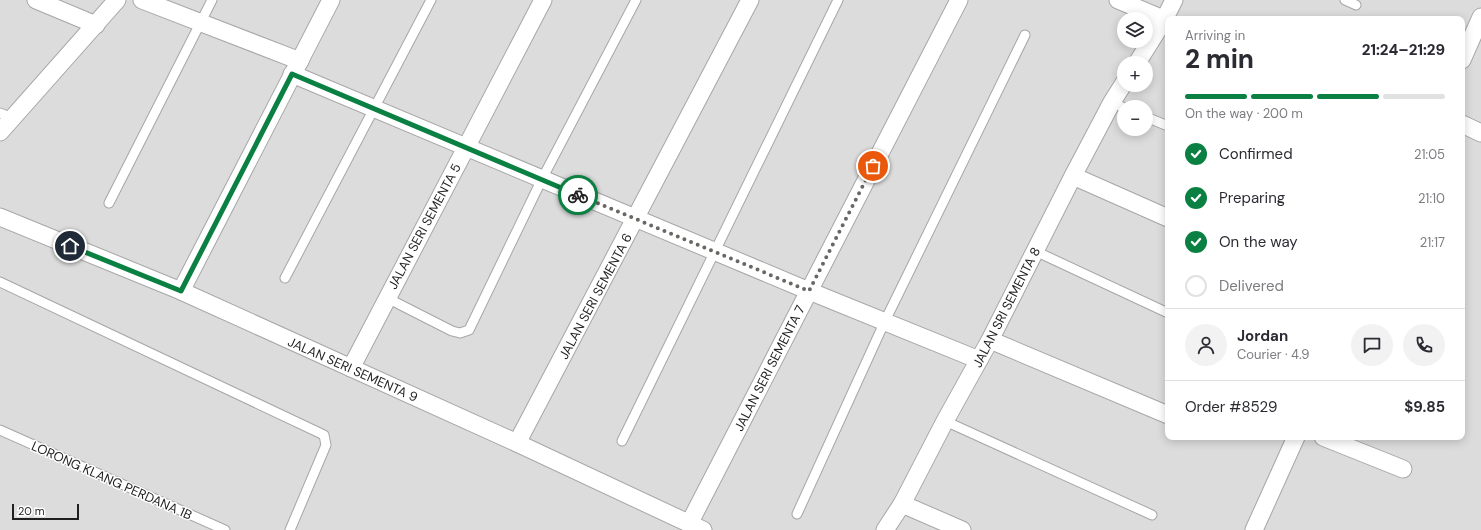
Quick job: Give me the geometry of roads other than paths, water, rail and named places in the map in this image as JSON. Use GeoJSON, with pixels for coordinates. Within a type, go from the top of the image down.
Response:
{"type":"FeatureCollection","features":[{"type":"Feature","properties":{"kind":"street"},"geometry":{"type":"LineString","coordinates":[[36,0],[96,25]]}},
{"type":"Feature","properties":{"kind":"street"},"geometry":{"type":"LineString","coordinates":[[0,132],[6,116],[96,25],[116,0]]}},
{"type":"Feature","properties":{"kind":"street"},"geometry":{"type":"LineString","coordinates":[[142,0],[200,23],[296,68],[374,109],[809,291],[979,360]]}},
{"type":"Feature","properties":{"kind":"street"},"geometry":{"type":"LineString","coordinates":[[181,291],[331,0]]}},
{"type":"Feature","properties":{"kind":"street","name":"JALAN SERI SEMENTA 5"},"geometry":{"type":"LineString","coordinates":[[350,368],[543,0]]}},
{"type":"Feature","properties":{"kind":"street","name":"JALAN SERI SEMENTA 6"},"geometry":{"type":"LineString","coordinates":[[517,443],[750,0]]}},
{"type":"Feature","properties":{"kind":"street","name":"JALAN SERI SEMENTA 7"},"geometry":{"type":"LineString","coordinates":[[696,527],[809,291],[959,0]]}},
{"type":"Feature","properties":{"kind":"street"},"geometry":{"type":"LineString","coordinates":[[1118,0],[1165,20]]}},
{"type":"Feature","properties":{"kind":"street"},"geometry":{"type":"LineString","coordinates":[[1168,16],[1174,0]]}},
{"type":"Feature","properties":{"kind":"street"},"geometry":{"type":"LineString","coordinates":[[1465,53],[1481,17]]}},
{"type":"Feature","properties":{"kind":"street"},"geometry":{"type":"LineString","coordinates":[[1142,56],[1165,21]]}},
{"type":"Feature","properties":{"kind":"street","name":"JALAN SRI SEMENTA 8"},"geometry":{"type":"LineString","coordinates":[[885,530],[902,504],[990,340],[1073,176],[1117,107]]}},
{"type":"Feature","properties":{"kind":"street"},"geometry":{"type":"LineString","coordinates":[[1465,125],[1481,133]]}},
{"type":"Feature","properties":{"kind":"street"},"geometry":{"type":"LineString","coordinates":[[1073,176],[1165,217]]}},
{"type":"Feature","properties":{"kind":"street","name":"JALAN SERI SEMENTA 9"},"geometry":{"type":"LineString","coordinates":[[0,217],[181,291],[517,443],[696,527]]}},
{"type":"Feature","properties":{"kind":"street"},"geometry":{"type":"LineString","coordinates":[[990,340],[1165,414]]}},
{"type":"Feature","properties":{"kind":"street"},"geometry":{"type":"LineString","coordinates":[[1254,530],[1295,440]]}},
{"type":"Feature","properties":{"kind":"street"},"geometry":{"type":"LineString","coordinates":[[1330,440],[1403,469]]}},
{"type":"Feature","properties":{"kind":"street"},"geometry":{"type":"LineString","coordinates":[[902,504],[962,530]]}},
{"type":"Feature","properties":{"kind":"lane"},"geometry":{"type":"LineString","coordinates":[[109,203],[212,0]]}},
{"type":"Feature","properties":{"kind":"lane"},"geometry":{"type":"LineString","coordinates":[[285,278],[431,0]]}},
{"type":"Feature","properties":{"kind":"lane"},"geometry":{"type":"LineString","coordinates":[[387,298],[452,331],[460,334],[469,330],[542,179],[636,0]]}},
{"type":"Feature","properties":{"kind":"lane"},"geometry":{"type":"LineString","coordinates":[[622,441],[838,0]]}},
{"type":"Feature","properties":{"kind":"lane"},"geometry":{"type":"LineString","coordinates":[[1345,0],[1356,5]]}},
{"type":"Feature","properties":{"kind":"lane"},"geometry":{"type":"LineString","coordinates":[[797,514],[884,321],[1025,35]]}},
{"type":"Feature","properties":{"kind":"lane"},"geometry":{"type":"LineString","coordinates":[[1153,120],[1165,125]]}},
{"type":"Feature","properties":{"kind":"lane"},"geometry":{"type":"LineString","coordinates":[[1035,251],[1165,312]]}},
{"type":"Feature","properties":{"kind":"lane"},"geometry":{"type":"LineString","coordinates":[[0,282],[324,434],[326,444],[290,530]]}},
{"type":"Feature","properties":{"kind":"lane"},"geometry":{"type":"LineString","coordinates":[[945,422],[1152,515]]}},
{"type":"Feature","properties":{"kind":"lane","name":"LORONG KLANG PERDANA 1B"},"geometry":{"type":"LineString","coordinates":[[0,430],[225,530]]}}]}
